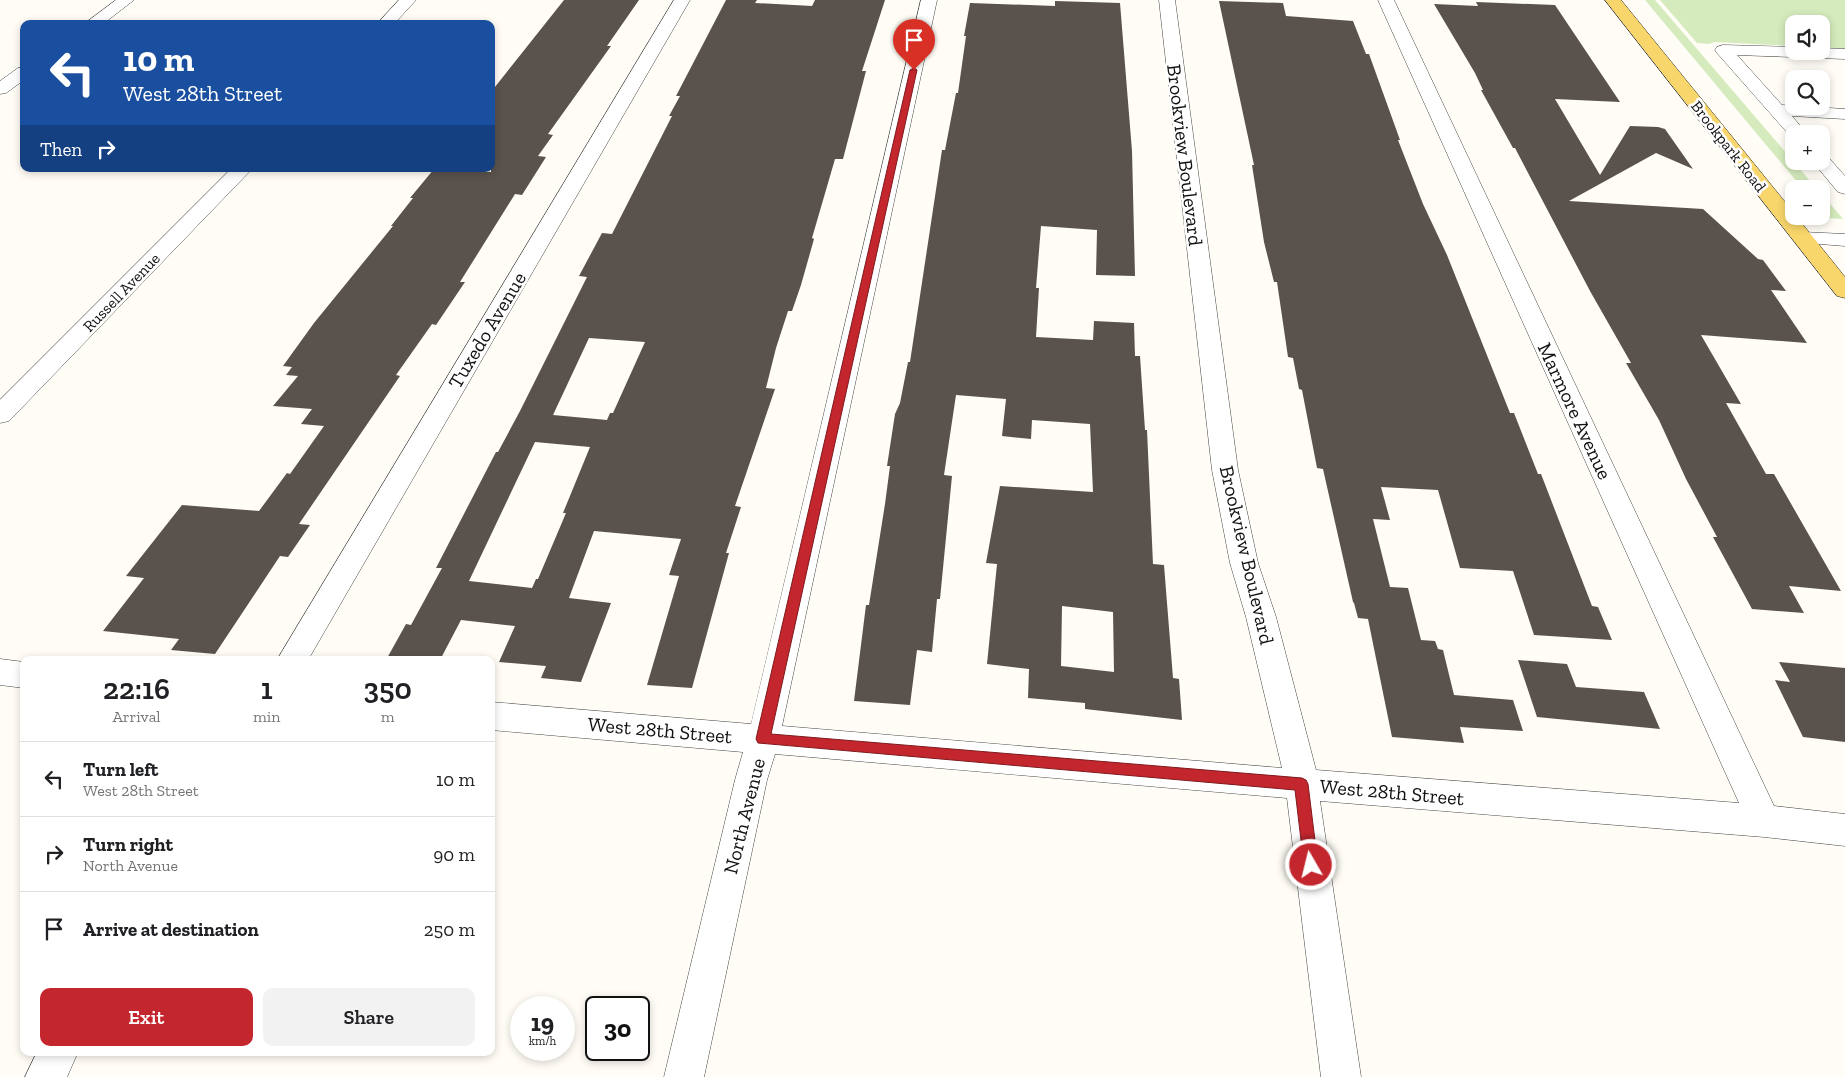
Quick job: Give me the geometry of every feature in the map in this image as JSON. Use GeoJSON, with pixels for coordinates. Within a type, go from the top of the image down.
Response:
{"type":"FeatureCollection","features":[{"type":"Feature","properties":{"kind":"main road","name":"Brookpark Road"},"geometry":{"type":"LineString","coordinates":[[1613,0],[1845,292]]}},
{"type":"Feature","properties":{"kind":"street"},"geometry":{"type":"LineString","coordinates":[[98,20],[126,0]]}},
{"type":"Feature","properties":{"kind":"street"},"geometry":{"type":"LineString","coordinates":[[388,20],[408,0]]}},
{"type":"Feature","properties":{"kind":"street","name":"Tuxedo Avenue"},"geometry":{"type":"LineString","coordinates":[[294,656],[682,0]]}},
{"type":"Feature","properties":{"kind":"street","name":"North Avenue"},"geometry":{"type":"LineString","coordinates":[[684,1077],[751,780],[763,739],[929,0]]}},
{"type":"Feature","properties":{"kind":"street","name":"Brookview Boulevard"},"geometry":{"type":"LineString","coordinates":[[1167,0],[1225,470],[1244,563],[1263,626],[1302,784],[1306,826],[1341,1077]]}},
{"type":"Feature","properties":{"kind":"street","name":"Marmore Avenue"},"geometry":{"type":"LineString","coordinates":[[1386,0],[1764,821]]}},
{"type":"Feature","properties":{"kind":"street"},"geometry":{"type":"LineString","coordinates":[[1790,125],[1723,50],[1845,54]]}},
{"type":"Feature","properties":{"kind":"street"},"geometry":{"type":"LineString","coordinates":[[0,89],[20,75]]}},
{"type":"Feature","properties":{"kind":"street"},"geometry":{"type":"LineString","coordinates":[[1777,110],[1845,114]]}},
{"type":"Feature","properties":{"kind":"street"},"geometry":{"type":"LineString","coordinates":[[1830,170],[1845,187]]}},
{"type":"Feature","properties":{"kind":"street","name":"Russell Avenue"},"geometry":{"type":"LineString","coordinates":[[0,415],[239,172]]}},
{"type":"Feature","properties":{"kind":"street"},"geometry":{"type":"LineString","coordinates":[[1802,238],[1845,240]]}},
{"type":"Feature","properties":{"kind":"street"},"geometry":{"type":"LineString","coordinates":[[0,672],[20,674]]}},
{"type":"Feature","properties":{"kind":"street","name":"West 28th Street"},"geometry":{"type":"LineString","coordinates":[[495,716],[1764,821],[1845,830]]}},
{"type":"Feature","properties":{"kind":"street"},"geometry":{"type":"LineString","coordinates":[[44,1077],[57,1056]]}},
{"type":"Feature","properties":{"kind":"green space"},"geometry":{"type":"Polygon","coordinates":[[[1645,0],[1655,0],[1785,152],[1785,167],[1645,0]]]}},
{"type":"Feature","properties":{"kind":"green space"},"geometry":{"type":"Polygon","coordinates":[[[1660,0],[1845,0],[1845,49],[1830,48],[1830,15],[1785,15],[1785,46],[1697,43],[1660,0]]]}},
{"type":"Feature","properties":{"kind":"green space"},"geometry":{"type":"Polygon","coordinates":[[[1787,170],[1801,170],[1809,180],[1795,180],[1787,170]]]}},
{"type":"Feature","properties":{"kind":"green space"},"geometry":{"type":"Polygon","coordinates":[[[1830,204],[1843,219],[1830,218],[1830,204]]]}},
{"type":"Feature","properties":{"kind":"building"},"geometry":{"type":"Polygon","coordinates":[[[564,0],[639,0],[607,46],[611,46],[548,134],[553,135],[538,156],[546,157],[522,195],[515,194],[460,282],[465,282],[436,325],[432,324],[396,375],[400,376],[299,524],[310,525],[288,557],[280,556],[215,654],[171,650],[179,639],[103,631],[144,578],[126,576],[182,505],[259,511],[287,473],[290,474],[324,426],[301,424],[312,409],[273,406],[298,376],[286,375],[292,367],[283,366],[314,323],[393,226],[391,226],[413,198],[410,198],[432,172],[495,172],[495,87],[564,0]]]}},
{"type":"Feature","properties":{"kind":"building"},"geometry":{"type":"Polygon","coordinates":[[[726,0],[757,0],[755,3],[812,6],[815,0],[885,0],[862,71],[866,71],[843,159],[835,159],[812,238],[814,239],[801,285],[792,311],[788,311],[776,348],[766,388],[775,389],[735,506],[741,507],[726,553],[729,553],[692,688],[647,685],[679,576],[669,575],[681,539],[594,531],[569,598],[611,603],[581,682],[541,678],[546,666],[499,662],[515,626],[461,620],[442,656],[388,656],[406,624],[411,625],[442,568],[436,568],[496,452],[498,452],[520,411],[587,277],[579,276],[602,233],[612,234],[672,116],[669,116],[680,96],[676,96],[726,0]],[[589,338],[553,415],[607,420],[610,413],[613,413],[645,342],[589,338]],[[535,442],[469,581],[532,588],[536,579],[538,579],[566,513],[563,513],[590,447],[535,442]]]}},
{"type":"Feature","properties":{"kind":"building"},"geometry":{"type":"Polygon","coordinates":[[[1055,1],[1120,3],[1132,151],[1135,276],[1096,275],[1097,230],[1041,226],[1036,288],[1039,288],[1036,337],[1093,340],[1094,321],[1134,323],[1135,356],[1140,356],[1145,430],[1147,430],[1153,564],[1164,565],[1173,678],[1179,679],[1182,720],[1085,709],[1085,703],[1028,698],[1029,669],[987,664],[997,564],[986,563],[1000,486],[1093,492],[1090,424],[1032,420],[1031,439],[1002,436],[1006,399],[956,395],[944,475],[952,476],[940,599],[937,599],[932,652],[917,650],[910,705],[854,701],[866,605],[869,605],[885,504],[890,466],[887,466],[895,414],[900,403],[908,362],[910,362],[942,150],[945,150],[956,93],[958,93],[966,36],[964,36],[970,3],[1055,6],[1055,1]],[[1062,606],[1061,666],[1114,672],[1113,612],[1062,606]]]}},
{"type":"Feature","properties":{"kind":"building"},"geometry":{"type":"Polygon","coordinates":[[[1219,1],[1283,3],[1286,16],[1353,21],[1366,54],[1369,54],[1400,140],[1398,140],[1423,204],[1447,255],[1510,413],[1514,413],[1538,474],[1541,474],[1592,606],[1598,607],[1612,640],[1534,635],[1513,571],[1460,568],[1438,490],[1381,487],[1390,520],[1373,519],[1390,587],[1408,588],[1421,640],[1435,641],[1438,649],[1443,650],[1454,695],[1513,700],[1523,731],[1460,727],[1464,743],[1392,737],[1368,619],[1358,618],[1353,602],[1323,469],[1317,468],[1302,390],[1299,389],[1293,358],[1288,357],[1277,282],[1274,282],[1264,242],[1252,165],[1254,165],[1219,1]]]}},
{"type":"Feature","properties":{"kind":"building"},"geometry":{"type":"Polygon","coordinates":[[[1476,2],[1555,5],[1620,102],[1555,99],[1600,175],[1630,126],[1665,129],[1693,169],[1656,153],[1569,201],[1703,209],[1758,259],[1763,260],[1786,291],[1771,290],[1807,343],[1701,335],[1741,404],[1726,403],[1766,474],[1774,474],[1841,591],[1789,586],[1804,613],[1752,609],[1713,537],[1717,537],[1686,479],[1659,420],[1626,363],[1631,363],[1590,291],[1515,148],[1513,148],[1481,90],[1483,90],[1475,73],[1434,4],[1478,6],[1476,2]]]}},
{"type":"Feature","properties":{"kind":"building"},"geometry":{"type":"Polygon","coordinates":[[[1518,660],[1567,664],[1576,687],[1644,692],[1660,729],[1537,717],[1518,660]]]}},
{"type":"Feature","properties":{"kind":"building"},"geometry":{"type":"Polygon","coordinates":[[[1779,662],[1845,668],[1845,742],[1803,737],[1775,680],[1790,682],[1779,662]]]}},
{"type":"Feature","properties":{"kind":"route"},"geometry":{"type":"LineString","coordinates":[[914,70],[763,739],[1302,784],[1311,865]]}}]}
